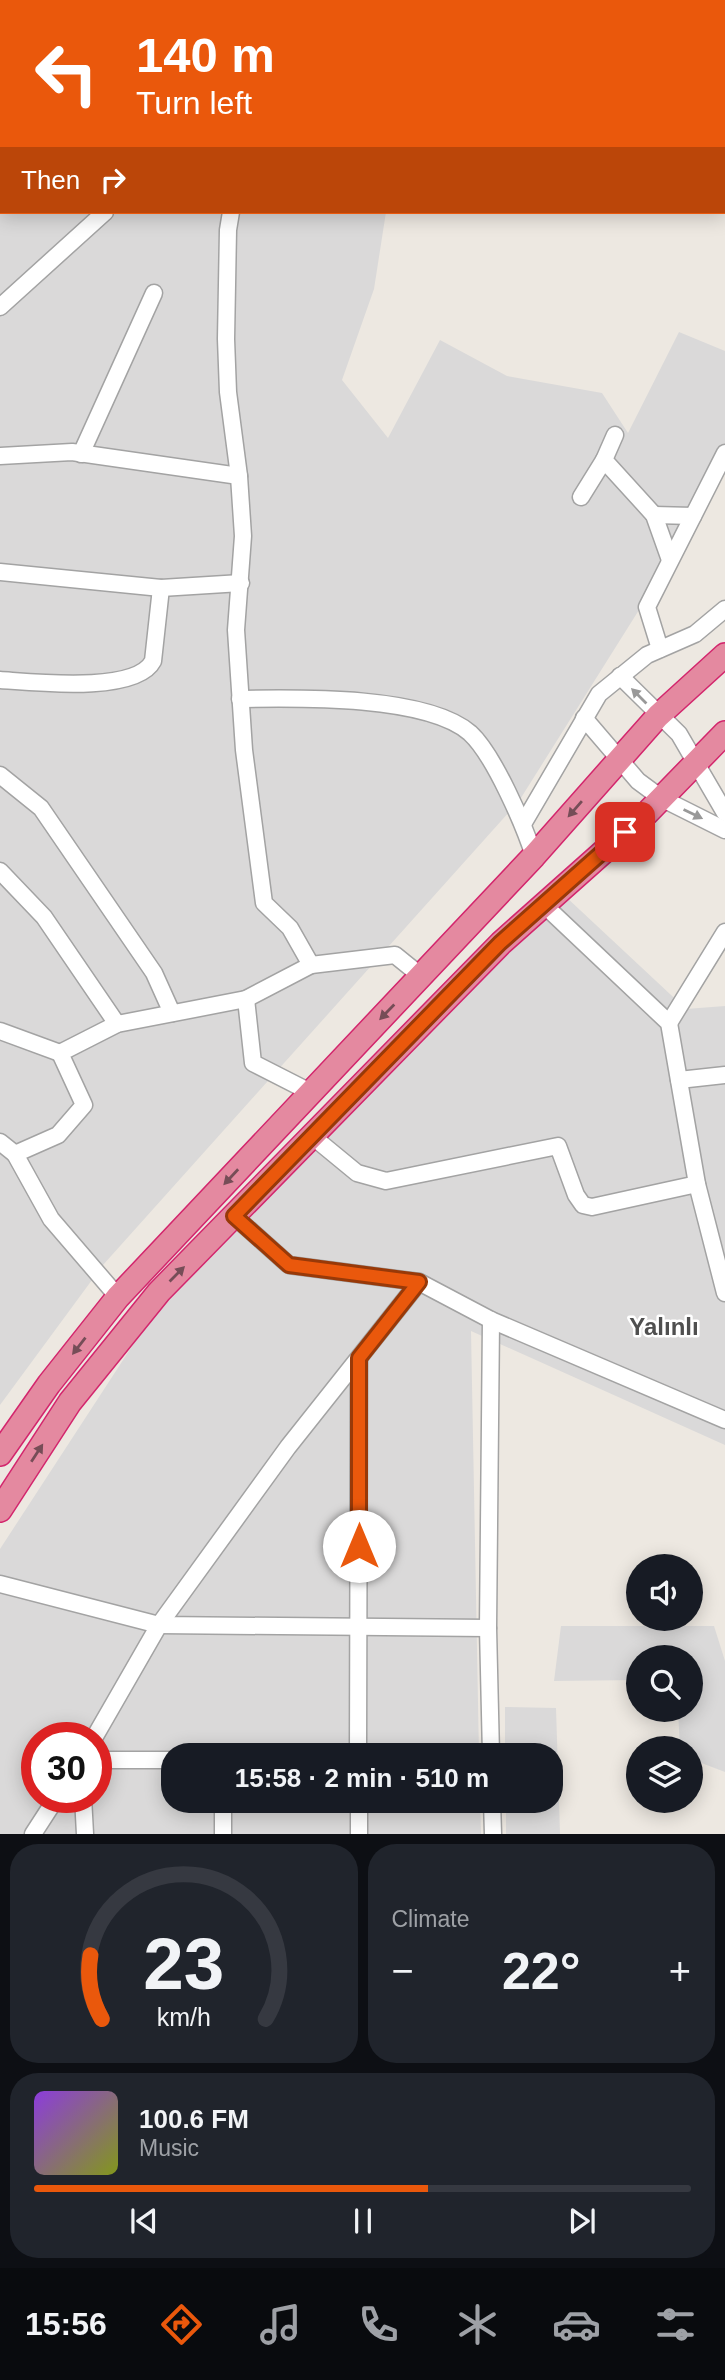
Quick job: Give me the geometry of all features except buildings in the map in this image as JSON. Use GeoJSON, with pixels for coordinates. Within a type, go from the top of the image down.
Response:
{"type":"FeatureCollection","features":[{"type":"Feature","properties":{"kind":"highway"},"geometry":{"type":"LineString","coordinates":[[0,1454],[49,1384],[118,1297],[534,856],[618,758],[658,716],[725,655]]}},
{"type":"Feature","properties":{"kind":"highway"},"geometry":{"type":"LineString","coordinates":[[0,1510],[70,1402],[159,1292],[500,943],[661,798],[725,733]]}},
{"type":"Feature","properties":{"kind":"street"},"geometry":{"type":"LineString","coordinates":[[0,307],[103,214]]}},
{"type":"Feature","properties":{"kind":"street"},"geometry":{"type":"LineString","coordinates":[[231,214],[226,339],[228,392],[239,476],[241,583],[236,630],[240,699],[264,903],[290,928],[311,965]]}},
{"type":"Feature","properties":{"kind":"street"},"geometry":{"type":"LineString","coordinates":[[81,454],[154,293]]}},
{"type":"Feature","properties":{"kind":"street"},"geometry":{"type":"LineString","coordinates":[[581,497],[604,460],[615,435]]}},
{"type":"Feature","properties":{"kind":"street"},"geometry":{"type":"LineString","coordinates":[[660,649],[647,607],[725,453]]}},
{"type":"Feature","properties":{"kind":"street"},"geometry":{"type":"LineString","coordinates":[[0,456],[81,454],[239,476]]}},
{"type":"Feature","properties":{"kind":"street"},"geometry":{"type":"LineString","coordinates":[[604,460],[654,515],[670,561]]}},
{"type":"Feature","properties":{"kind":"street"},"geometry":{"type":"LineString","coordinates":[[654,515],[693,516]]}},
{"type":"Feature","properties":{"kind":"street"},"geometry":{"type":"LineString","coordinates":[[0,572],[161,588],[241,583]]}},
{"type":"Feature","properties":{"kind":"street"},"geometry":{"type":"LineString","coordinates":[[0,680],[86,686],[145,671],[153,661],[161,588]]}},
{"type":"Feature","properties":{"kind":"street"},"geometry":{"type":"LineString","coordinates":[[523,824],[599,694],[647,655],[695,634],[725,609]]}},
{"type":"Feature","properties":{"kind":"street"},"geometry":{"type":"LineString","coordinates":[[620,677],[678,734],[725,813]]}},
{"type":"Feature","properties":{"kind":"street"},"geometry":{"type":"LineString","coordinates":[[240,699],[294,698],[377,702],[453,722],[478,741],[523,824],[534,856]]}},
{"type":"Feature","properties":{"kind":"street"},"geometry":{"type":"LineString","coordinates":[[584,718],[638,781],[661,798],[725,830]]}},
{"type":"Feature","properties":{"kind":"street"},"geometry":{"type":"LineString","coordinates":[[0,775],[41,808],[155,973],[172,1013]]}},
{"type":"Feature","properties":{"kind":"street"},"geometry":{"type":"LineString","coordinates":[[0,870],[44,917],[117,1024]]}},
{"type":"Feature","properties":{"kind":"street"},"geometry":{"type":"LineString","coordinates":[[543,904],[669,1023],[697,1184],[725,1293]]}},
{"type":"Feature","properties":{"kind":"street"},"geometry":{"type":"LineString","coordinates":[[669,1023],[725,932]]}},
{"type":"Feature","properties":{"kind":"street"},"geometry":{"type":"LineString","coordinates":[[60,1053],[117,1024],[246,999],[311,965],[395,955],[421,976]]}},
{"type":"Feature","properties":{"kind":"street"},"geometry":{"type":"LineString","coordinates":[[246,999],[253,1063],[310,1092]]}},
{"type":"Feature","properties":{"kind":"street"},"geometry":{"type":"LineString","coordinates":[[0,1031],[60,1053],[84,1105],[58,1135],[15,1154]]}},
{"type":"Feature","properties":{"kind":"street"},"geometry":{"type":"LineString","coordinates":[[679,1080],[725,1075]]}},
{"type":"Feature","properties":{"kind":"street"},"geometry":{"type":"LineString","coordinates":[[312,1136],[357,1174],[386,1181],[558,1146],[576,1195],[583,1205],[592,1207],[697,1184]]}},
{"type":"Feature","properties":{"kind":"street"},"geometry":{"type":"LineString","coordinates":[[0,1142],[15,1154],[51,1219],[118,1297]]}},
{"type":"Feature","properties":{"kind":"street"},"geometry":{"type":"LineString","coordinates":[[234,1216],[289,1265],[419,1282],[491,1321],[725,1420]]}},
{"type":"Feature","properties":{"kind":"street"},"geometry":{"type":"LineString","coordinates":[[103,1722],[159,1625],[288,1447],[419,1282]]}},
{"type":"Feature","properties":{"kind":"street"},"geometry":{"type":"LineString","coordinates":[[491,1321],[488,1628],[491,1743]]}},
{"type":"Feature","properties":{"kind":"street"},"geometry":{"type":"LineString","coordinates":[[358,1743],[359,1358]]}},
{"type":"Feature","properties":{"kind":"street"},"geometry":{"type":"LineString","coordinates":[[0,1584],[159,1625],[488,1628]]}},
{"type":"Feature","properties":{"kind":"street"},"geometry":{"type":"LineString","coordinates":[[112,1760],[161,1760]]}},
{"type":"Feature","properties":{"kind":"street"},"geometry":{"type":"LineString","coordinates":[[33,1834],[47,1813]]}},
{"type":"Feature","properties":{"kind":"street"},"geometry":{"type":"LineString","coordinates":[[84,1813],[85,1834]]}},
{"type":"Feature","properties":{"kind":"street"},"geometry":{"type":"LineString","coordinates":[[223,1813],[223,1834]]}},
{"type":"Feature","properties":{"kind":"street"},"geometry":{"type":"LineString","coordinates":[[359,1813],[359,1834]]}},
{"type":"Feature","properties":{"kind":"street"},"geometry":{"type":"LineString","coordinates":[[492,1813],[493,1834]]}},
{"type":"Feature","properties":{"kind":"shaded area"},"geometry":{"type":"Polygon","coordinates":[[[0,214],[386,214],[374,289],[342,380],[388,438],[440,340],[507,376],[602,393],[628,433],[679,332],[725,351],[725,473],[519,801],[103,1265],[0,1405],[0,214]]]}},
{"type":"Feature","properties":{"kind":"shaded area"},"geometry":{"type":"Polygon","coordinates":[[[565,896],[686,1009],[725,1006],[725,1445],[471,1331],[479,1743],[161,1743],[161,1813],[480,1813],[481,1834],[0,1834],[0,1549],[155,1311],[565,896]]]}},
{"type":"Feature","properties":{"kind":"shaded area"},"geometry":{"type":"Polygon","coordinates":[[[561,1626],[626,1626],[626,1631],[703,1631],[703,1626],[714,1626],[725,1661],[725,1772],[703,1764],[703,1736],[679,1736],[679,1722],[703,1722],[703,1645],[626,1645],[626,1680],[554,1681],[561,1626]]]}},
{"type":"Feature","properties":{"kind":"shaded area"},"geometry":{"type":"Polygon","coordinates":[[[505,1707],[556,1708],[557,1743],[505,1743],[505,1707]]]}},
{"type":"Feature","properties":{"kind":"shaded area"},"geometry":{"type":"Polygon","coordinates":[[[506,1813],[559,1813],[560,1834],[506,1834],[506,1813]]]}},
{"type":"Feature","properties":{"kind":"district","name":"Yalınlı"},"geometry":{"type":"Point","coordinates":[664,1326]}},
{"type":"Feature","properties":{"kind":"route"},"geometry":{"type":"LineString","coordinates":[[359,1546],[359,1358],[419,1282],[289,1265],[234,1216],[500,943],[625,832]]}}]}
